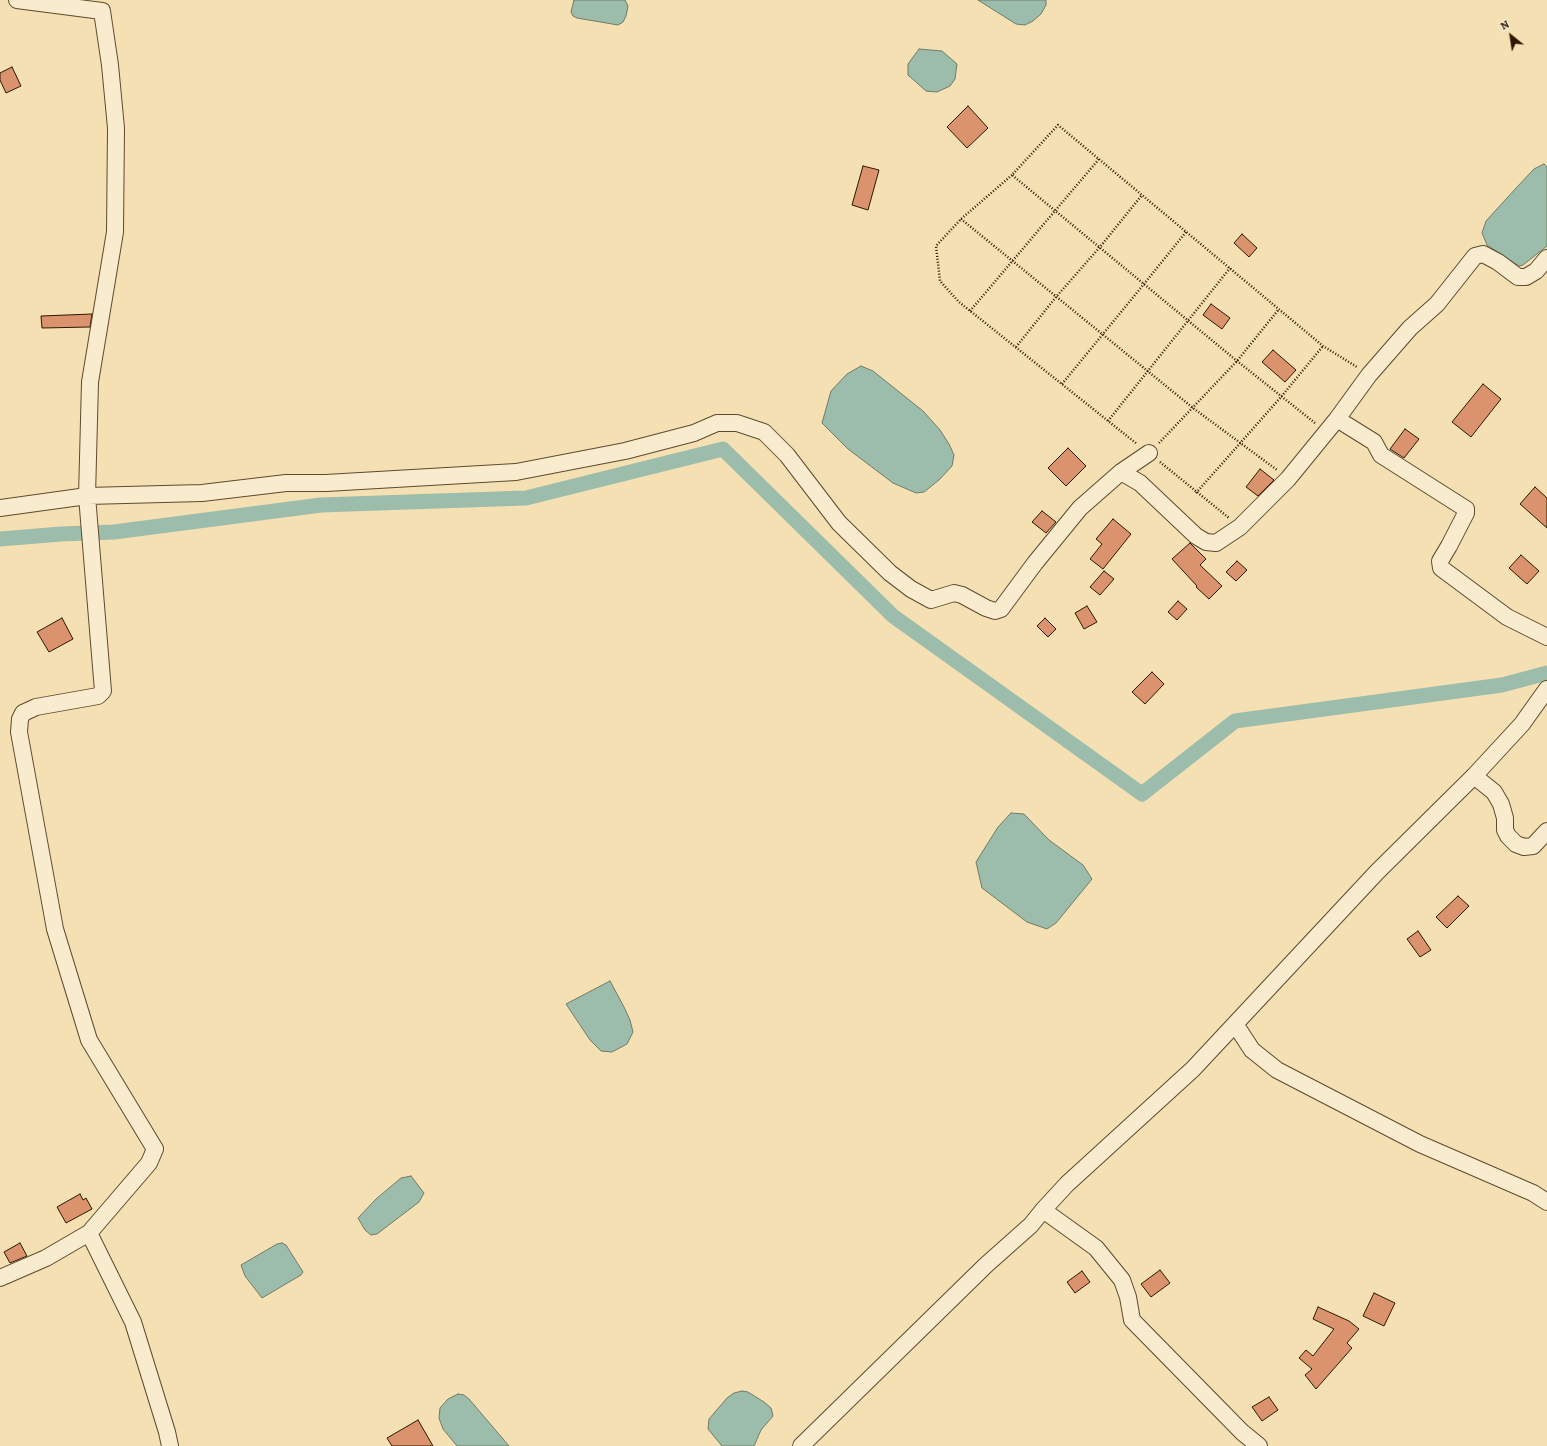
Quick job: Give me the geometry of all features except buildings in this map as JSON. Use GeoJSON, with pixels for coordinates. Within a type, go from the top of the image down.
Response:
{"type":"FeatureCollection","features":[{"type":"Feature","properties":{"kind":"street"},"geometry":{"type":"LineString","coordinates":[[0,1278],[46,1258],[89,1233],[149,1163],[155,1149],[89,1040],[55,928],[19,732],[20,719],[23,714],[36,707],[98,696],[104,691],[88,502],[90,382],[115,232],[116,128],[103,6],[17,0]]}},
{"type":"Feature","properties":{"kind":"street"},"geometry":{"type":"LineString","coordinates":[[1121,472],[1140,483],[1196,536],[1206,542],[1216,543],[1240,527],[1288,479],[1327,432],[1369,374],[1410,328],[1437,304],[1474,256],[1483,254],[1498,262],[1518,277],[1526,277],[1536,270],[1547,258]]}},
{"type":"Feature","properties":{"kind":"street"},"geometry":{"type":"LineString","coordinates":[[1337,419],[1374,442],[1381,455],[1466,509],[1463,520],[1440,561],[1441,568],[1507,616],[1547,637]]}},
{"type":"Feature","properties":{"kind":"street"},"geometry":{"type":"LineString","coordinates":[[0,508],[202,493],[286,484],[516,472],[625,451],[694,433],[717,423],[737,423],[764,432],[787,455],[839,523],[890,573],[911,589],[931,600],[954,593],[962,594],[986,608],[995,611],[1001,609],[1035,563],[1080,508],[1121,472],[1149,453]]}},
{"type":"Feature","properties":{"kind":"street"},"geometry":{"type":"LineString","coordinates":[[801,1446],[986,1265],[1031,1225],[1042,1210],[1067,1184],[1193,1069],[1377,872],[1474,776],[1522,724],[1543,695]]}},
{"type":"Feature","properties":{"kind":"street"},"geometry":{"type":"LineString","coordinates":[[1474,776],[1494,792],[1501,804],[1505,818],[1505,830],[1508,836],[1516,844],[1524,847],[1532,846],[1547,831]]}},
{"type":"Feature","properties":{"kind":"street"},"geometry":{"type":"LineString","coordinates":[[1236,1024],[1252,1050],[1277,1070],[1420,1144],[1533,1193],[1547,1202]]}},
{"type":"Feature","properties":{"kind":"street"},"geometry":{"type":"LineString","coordinates":[[1042,1210],[1096,1248],[1122,1280],[1128,1297],[1132,1320],[1242,1432],[1259,1446]]}},
{"type":"Feature","properties":{"kind":"street"},"geometry":{"type":"LineString","coordinates":[[89,1233],[133,1322],[170,1446]]}},
{"type":"Feature","properties":{"kind":"path"},"geometry":{"type":"LineString","coordinates":[[1240,527],[959,302],[940,281],[936,246],[961,219],[1012,175],[1058,125],[1323,346],[1369,374]]}},
{"type":"Feature","properties":{"kind":"path"},"geometry":{"type":"LineString","coordinates":[[970,311],[1099,159]]}},
{"type":"Feature","properties":{"kind":"path"},"geometry":{"type":"LineString","coordinates":[[1012,175],[1237,361],[1327,432]]}},
{"type":"Feature","properties":{"kind":"path"},"geometry":{"type":"LineString","coordinates":[[1016,348],[1056,297],[1100,248],[1142,195]]}},
{"type":"Feature","properties":{"kind":"path"},"geometry":{"type":"LineString","coordinates":[[961,219],[1193,408],[1288,479]]}},
{"type":"Feature","properties":{"kind":"path"},"geometry":{"type":"LineString","coordinates":[[1062,384],[1186,232]]}},
{"type":"Feature","properties":{"kind":"path"},"geometry":{"type":"LineString","coordinates":[[1108,422],[1230,268]]}},
{"type":"Feature","properties":{"kind":"path"},"geometry":{"type":"LineString","coordinates":[[1149,453],[1237,361],[1279,309]]}},
{"type":"Feature","properties":{"kind":"path"},"geometry":{"type":"LineString","coordinates":[[1196,493],[1323,346]]}},
{"type":"Feature","properties":{"kind":"shaded area"},"geometry":{"type":"Polygon","coordinates":[[[574,0],[625,0],[628,6],[626,16],[623,22],[618,25],[577,18],[573,16],[571,12],[574,0]]]}},
{"type":"Feature","properties":{"kind":"shaded area"},"geometry":{"type":"Polygon","coordinates":[[[978,0],[1046,0],[1046,5],[1041,14],[1033,21],[1025,25],[1016,24],[978,0]]]}},
{"type":"Feature","properties":{"kind":"shaded area"},"geometry":{"type":"Polygon","coordinates":[[[919,49],[942,51],[957,64],[955,79],[950,86],[937,92],[926,91],[908,75],[908,64],[919,49]]]}},
{"type":"Feature","properties":{"kind":"shaded area"},"geometry":{"type":"Polygon","coordinates":[[[1544,164],[1547,167],[1547,246],[1523,265],[1519,266],[1487,245],[1482,233],[1486,221],[1534,169],[1544,164]]]}},
{"type":"Feature","properties":{"kind":"shaded area"},"geometry":{"type":"Polygon","coordinates":[[[861,366],[873,371],[923,411],[940,430],[949,444],[954,455],[952,466],[939,480],[924,492],[916,493],[893,483],[848,449],[822,423],[831,391],[847,374],[861,366]]]}},
{"type":"Feature","properties":{"kind":"shaded area"},"geometry":{"type":"Polygon","coordinates":[[[1011,813],[1024,814],[1049,840],[1083,865],[1092,879],[1056,923],[1047,929],[1027,922],[982,888],[976,862],[998,827],[1011,813]]]}},
{"type":"Feature","properties":{"kind":"shaded area"},"geometry":{"type":"Polygon","coordinates":[[[610,981],[630,1020],[633,1032],[627,1044],[612,1052],[601,1051],[590,1040],[566,1004],[610,981]]]}},
{"type":"Feature","properties":{"kind":"shaded area"},"geometry":{"type":"Polygon","coordinates":[[[411,1176],[424,1193],[419,1202],[377,1234],[371,1235],[365,1230],[358,1218],[376,1199],[401,1178],[411,1176]]]}},
{"type":"Feature","properties":{"kind":"shaded area"},"geometry":{"type":"Polygon","coordinates":[[[282,1243],[286,1245],[303,1272],[301,1275],[262,1298],[245,1276],[241,1265],[277,1244],[282,1243]]]}},
{"type":"Feature","properties":{"kind":"shaded area"},"geometry":{"type":"Polygon","coordinates":[[[742,1391],[748,1392],[764,1402],[771,1408],[773,1416],[761,1430],[754,1446],[722,1446],[708,1429],[709,1419],[727,1398],[734,1393],[742,1391]]]}},
{"type":"Feature","properties":{"kind":"shaded area"},"geometry":{"type":"Polygon","coordinates":[[[458,1394],[464,1395],[469,1399],[509,1446],[457,1446],[443,1429],[439,1418],[440,1408],[448,1399],[458,1394]]]}},
{"type":"Feature","properties":{"kind":"waterway"},"geometry":{"type":"LineString","coordinates":[[0,539],[61,534],[114,532],[321,505],[526,498],[723,449],[893,616],[1142,794],[1235,721],[1502,685],[1547,673]]}}]}
